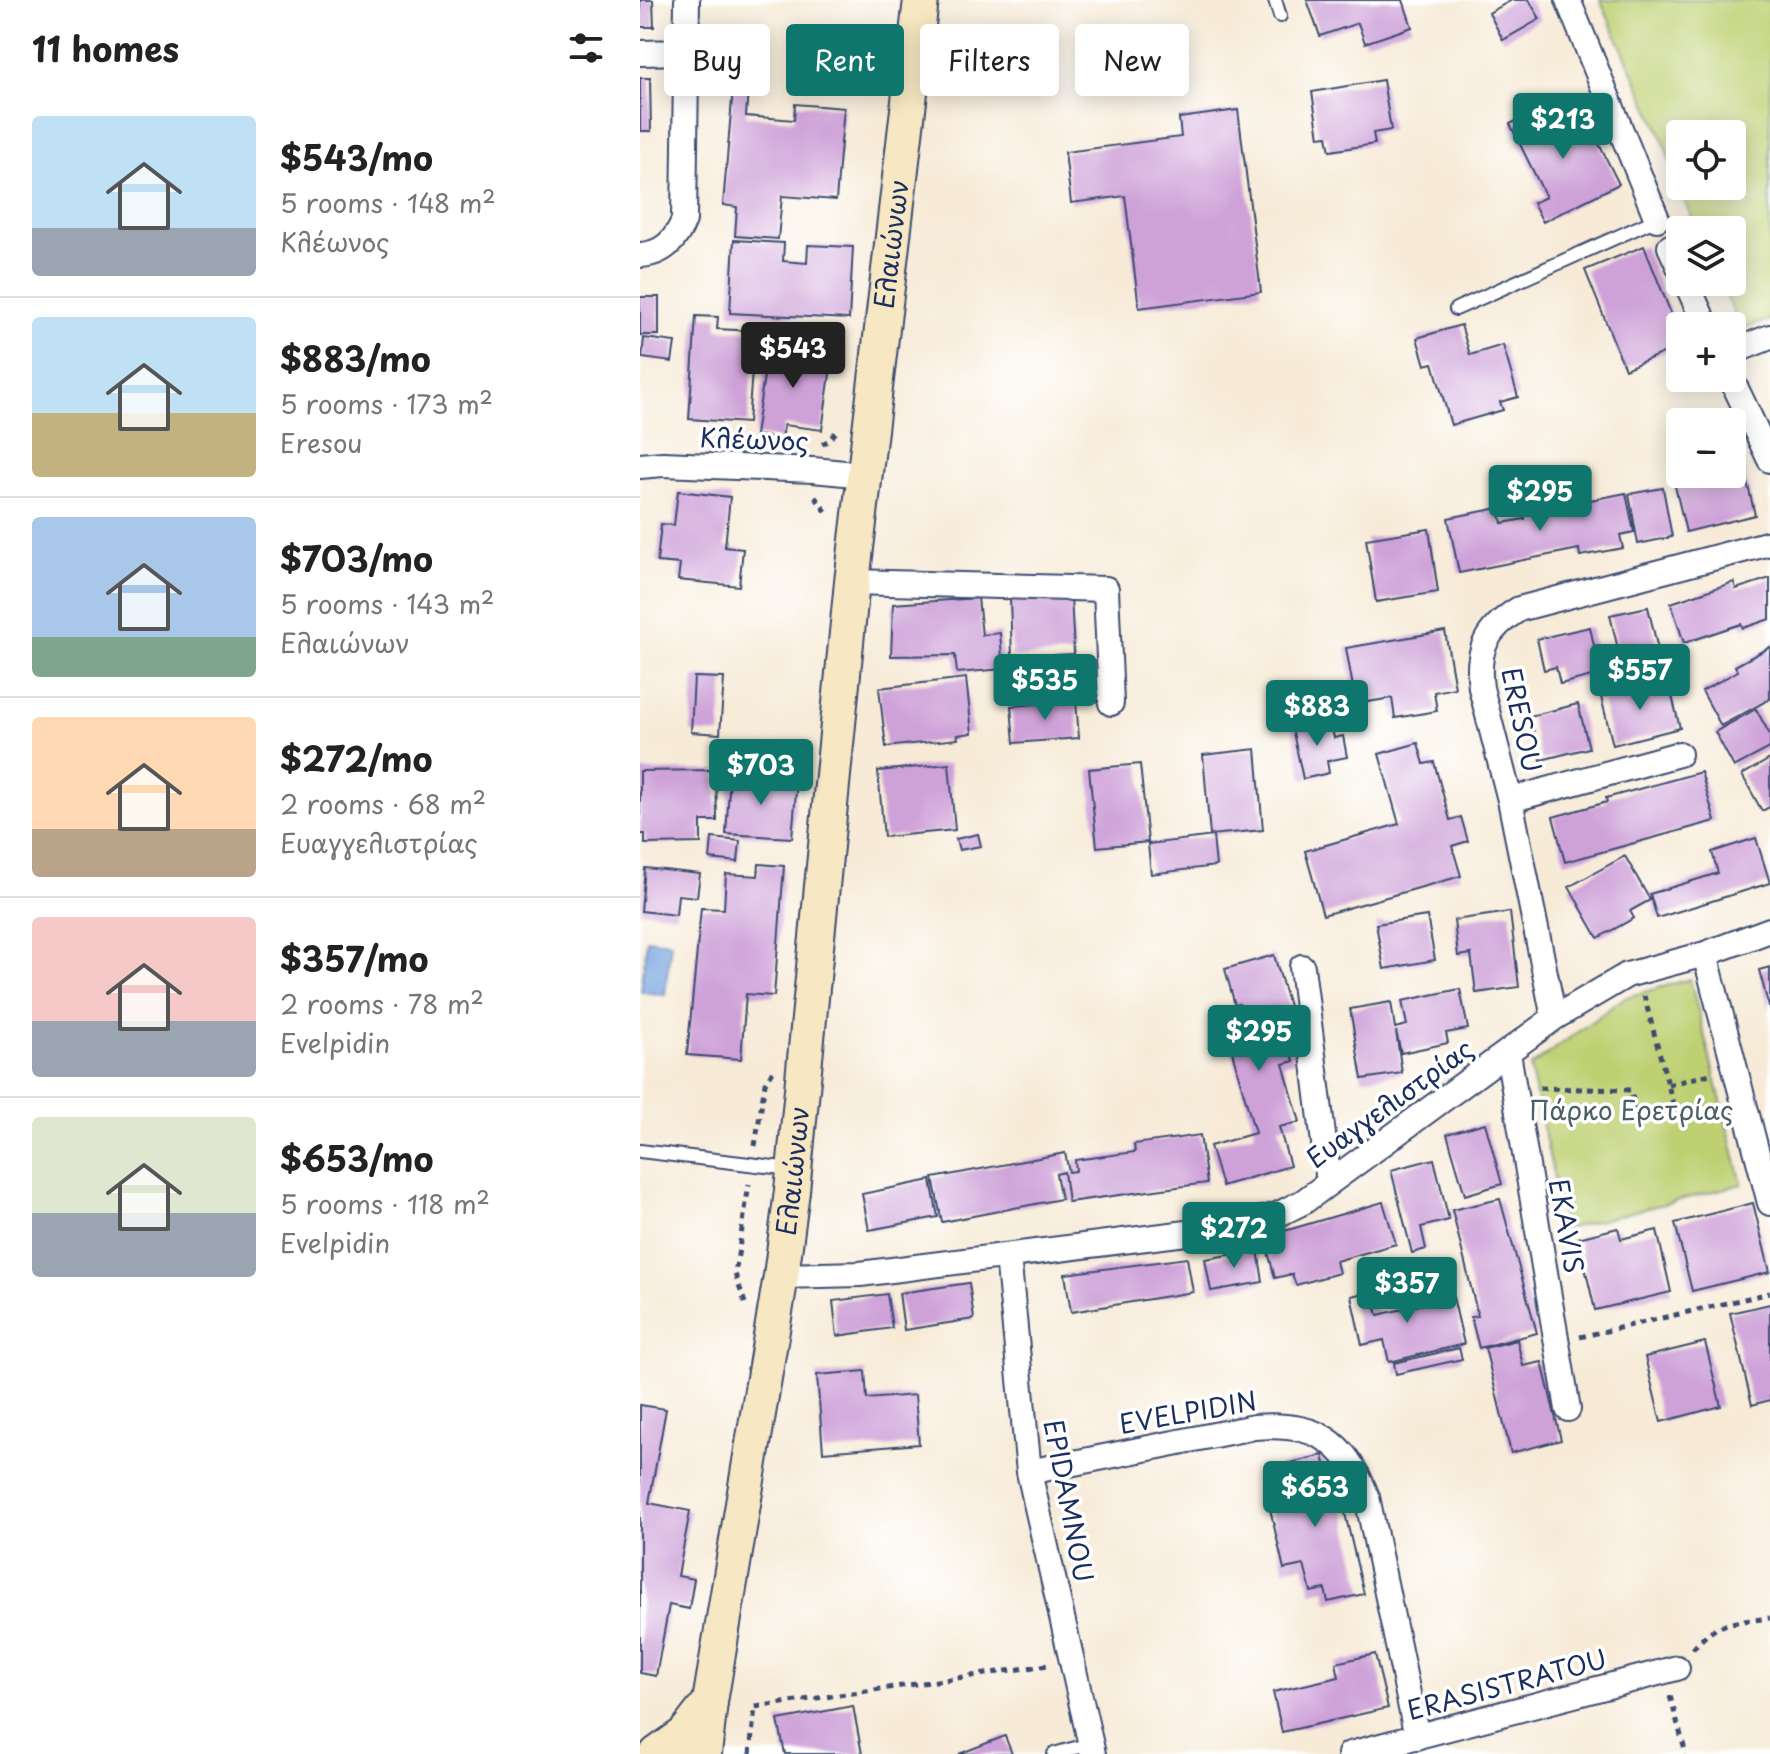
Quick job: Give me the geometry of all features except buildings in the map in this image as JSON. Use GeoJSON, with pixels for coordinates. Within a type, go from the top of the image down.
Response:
{"type":"FeatureCollection","features":[{"type":"Feature","properties":{"kind":"main road","name":"Ελαιώνων"},"geometry":{"type":"LineString","coordinates":[[704,1754],[781,1276],[852,582],[921,0]]}},
{"type":"Feature","properties":{"kind":"main road"},"geometry":{"type":"LineString","coordinates":[[657,1754],[685,1734],[710,1702]]}},
{"type":"Feature","properties":{"kind":"street"},"geometry":{"type":"LineString","coordinates":[[687,0],[687,24]]}},
{"type":"Feature","properties":{"kind":"street"},"geometry":{"type":"LineString","coordinates":[[1568,0],[1657,219]]}},
{"type":"Feature","properties":{"kind":"street"},"geometry":{"type":"LineString","coordinates":[[640,53],[664,52]]}},
{"type":"Feature","properties":{"kind":"street"},"geometry":{"type":"LineString","coordinates":[[640,255],[660,250],[671,243],[684,220],[685,96]]}},
{"type":"Feature","properties":{"kind":"street"},"geometry":{"type":"LineString","coordinates":[[1746,346],[1770,337]]}},
{"type":"Feature","properties":{"kind":"street"},"geometry":{"type":"LineString","coordinates":[[1738,392],[1770,460]]}},
{"type":"Feature","properties":{"kind":"street","name":"Κλέωνος"},"geometry":{"type":"LineString","coordinates":[[640,466],[663,464],[813,470],[865,475]]}},
{"type":"Feature","properties":{"kind":"street","name":"ERESOU"},"geometry":{"type":"LineString","coordinates":[[1554,1018],[1510,800],[1481,688],[1478,669],[1481,650],[1490,633],[1503,619],[1519,609],[1770,543]]}},
{"type":"Feature","properties":{"kind":"street"},"geometry":{"type":"LineString","coordinates":[[852,582],[1106,589],[1111,703]]}},
{"type":"Feature","properties":{"kind":"street"},"geometry":{"type":"LineString","coordinates":[[1510,800],[1679,754]]}},
{"type":"Feature","properties":{"kind":"street","name":"Ευαγγελιστρίας"},"geometry":{"type":"LineString","coordinates":[[781,1276],[860,1274],[1250,1224],[1303,1202],[1554,1018],[1627,975],[1705,954],[1770,930]]}},
{"type":"Feature","properties":{"kind":"street"},"geometry":{"type":"LineString","coordinates":[[1705,954],[1770,1203]]}},
{"type":"Feature","properties":{"kind":"street"},"geometry":{"type":"LineString","coordinates":[[1302,967],[1329,1183]]}},
{"type":"Feature","properties":{"kind":"street","name":"EKAVIS"},"geometry":{"type":"LineString","coordinates":[[1508,1053],[1568,1409]]}},
{"type":"Feature","properties":{"kind":"street","name":"EPIDAMNOU"},"geometry":{"type":"LineString","coordinates":[[1008,1256],[1029,1472],[1092,1749]]}},
{"type":"Feature","properties":{"kind":"street","name":"EVELPIDIN"},"geometry":{"type":"LineString","coordinates":[[1029,1472],[1254,1427],[1284,1425],[1313,1432],[1338,1447],[1356,1470],[1367,1497],[1417,1737]]}},
{"type":"Feature","properties":{"kind":"street","name":"ERASISTRATOU"},"geometry":{"type":"LineString","coordinates":[[1350,1754],[1670,1670]]}},
{"type":"Feature","properties":{"kind":"lane"},"geometry":{"type":"LineString","coordinates":[[1275,0],[1280,16]]}},
{"type":"Feature","properties":{"kind":"lane"},"geometry":{"type":"LineString","coordinates":[[1456,309],[1657,219]]}},
{"type":"Feature","properties":{"kind":"lane"},"geometry":{"type":"LineString","coordinates":[[640,1151],[794,1169]]}},
{"type":"Feature","properties":{"kind":"lane"},"geometry":{"type":"LineString","coordinates":[[1054,1754],[1092,1749]]}},
{"type":"Feature","properties":{"kind":"path"},"geometry":{"type":"LineString","coordinates":[[830,518],[826,508],[810,493],[814,446],[834,436],[840,422]]}},
{"type":"Feature","properties":{"kind":"path"},"geometry":{"type":"LineString","coordinates":[[1515,1088],[1630,1090],[1638,1116],[1674,1107],[1638,972]]}},
{"type":"Feature","properties":{"kind":"path"},"geometry":{"type":"LineString","coordinates":[[746,1307],[735,1274],[765,1083],[778,1064]]}},
{"type":"Feature","properties":{"kind":"path"},"geometry":{"type":"LineString","coordinates":[[1668,1085],[1735,1067]]}},
{"type":"Feature","properties":{"kind":"path"},"geometry":{"type":"LineString","coordinates":[[1557,1342],[1770,1293]]}},
{"type":"Feature","properties":{"kind":"path"},"geometry":{"type":"LineString","coordinates":[[1686,1754],[1670,1670],[1707,1632],[1723,1625],[1770,1618]]}},
{"type":"Feature","properties":{"kind":"path"},"geometry":{"type":"LineString","coordinates":[[750,1754],[755,1707],[1072,1661]]}},
{"type":"Feature","properties":{"kind":"green space"},"geometry":{"type":"Polygon","coordinates":[[[1600,0],[1770,0],[1770,320],[1746,327],[1746,312],[1733,312],[1726,296],[1746,296],[1746,216],[1691,216],[1684,200],[1746,200],[1746,120],[1666,120],[1666,149],[1600,0]]]}},
{"type":"Feature","properties":{"kind":"green space","name":"Πάρκο Ερετρίας"},"geometry":{"type":"Polygon","coordinates":[[[1690,979],[1742,1184],[1565,1229],[1530,1067],[1624,998],[1690,979]]]}},
{"type":"Feature","properties":{"kind":"water"},"geometry":{"type":"Polygon","coordinates":[[[647,939],[671,942],[665,995],[641,992],[647,939]]]}}]}
